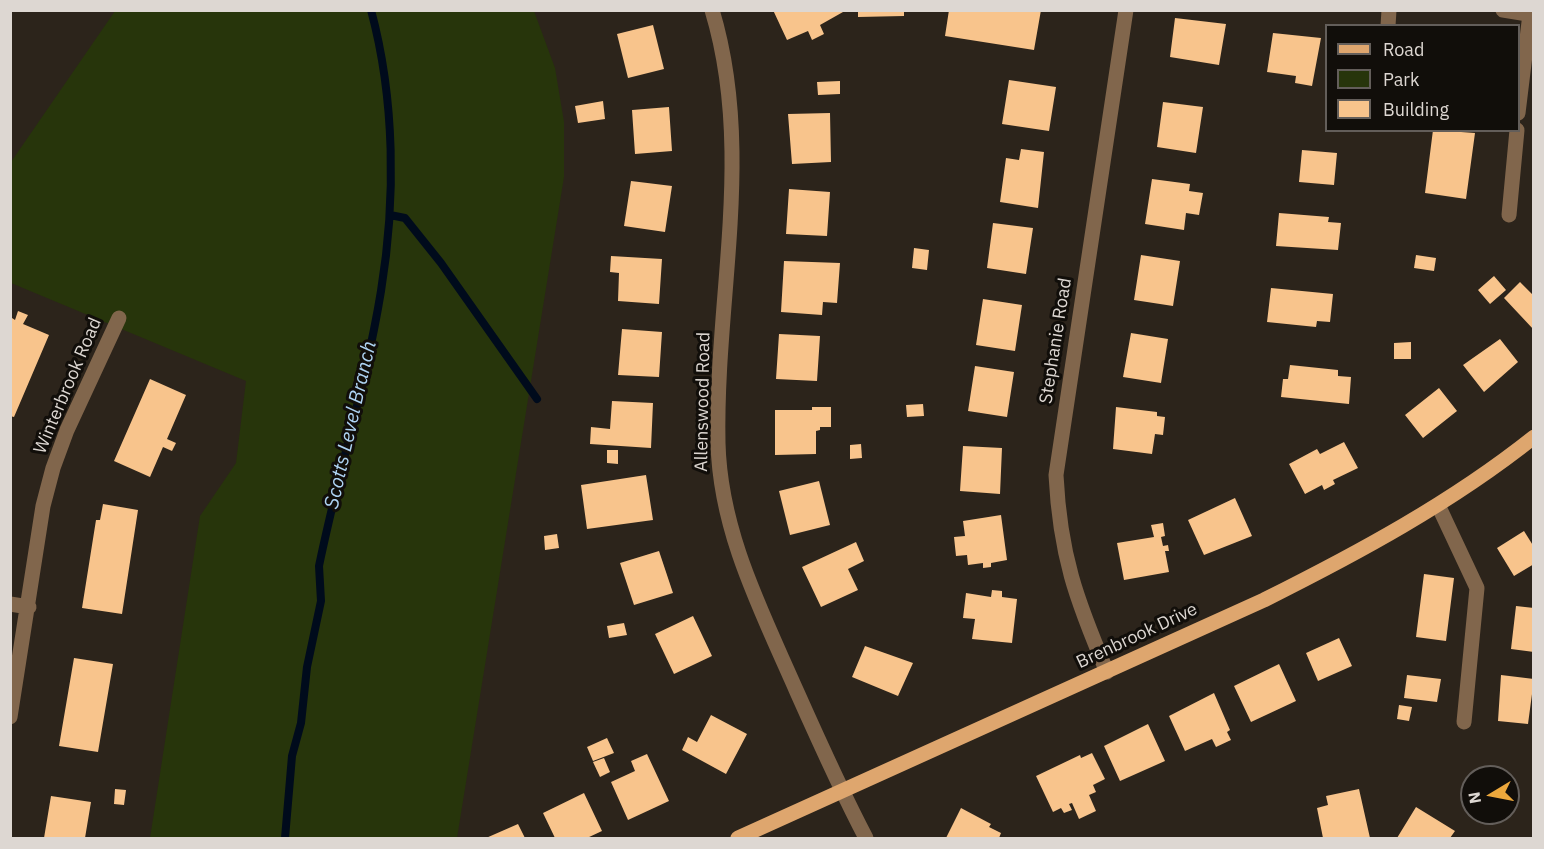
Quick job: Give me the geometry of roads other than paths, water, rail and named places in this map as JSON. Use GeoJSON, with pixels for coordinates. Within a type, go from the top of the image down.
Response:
{"type":"FeatureCollection","features":[{"type":"Feature","properties":{"kind":"main road","name":"Brenbrook Drive"},"geometry":{"type":"LineString","coordinates":[[738,838],[1107,672],[1347,558],[1438,505],[1494,468],[1533,437]]}},
{"type":"Feature","properties":{"kind":"street","name":"Allenswood Road"},"geometry":{"type":"LineString","coordinates":[[712,10],[729,88],[733,143],[733,189],[719,385],[718,444],[722,489],[732,536],[748,582],[841,791],[866,838]]}},
{"type":"Feature","properties":{"kind":"street","name":"Stephanie Road"},"geometry":{"type":"LineString","coordinates":[[1107,672],[1076,597],[1064,555],[1058,514],[1056,475],[1126,10]]}},
{"type":"Feature","properties":{"kind":"street"},"geometry":{"type":"LineString","coordinates":[[1503,10],[1532,15],[1520,99]]}},
{"type":"Feature","properties":{"kind":"street"},"geometry":{"type":"LineString","coordinates":[[1509,215],[1516,132]]}},
{"type":"Feature","properties":{"kind":"street","name":"Winterbrook Road"},"geometry":{"type":"LineString","coordinates":[[10,717],[43,506],[53,468],[67,430],[119,318]]}},
{"type":"Feature","properties":{"kind":"street"},"geometry":{"type":"LineString","coordinates":[[1438,505],[1478,588],[1464,722]]}},
{"type":"Feature","properties":{"kind":"street"},"geometry":{"type":"LineString","coordinates":[[10,604],[29,607]]}},
{"type":"Feature","properties":{"kind":"waterway","name":"Scotts Level Branch"},"geometry":{"type":"LineString","coordinates":[[285,838],[292,756],[301,723],[307,667],[321,601],[319,566],[368,360],[386,256],[391,186],[389,114],[379,44],[371,10]]}},
{"type":"Feature","properties":{"kind":"waterway"},"geometry":{"type":"LineString","coordinates":[[390,215],[405,218],[441,263],[537,399]]}}]}
